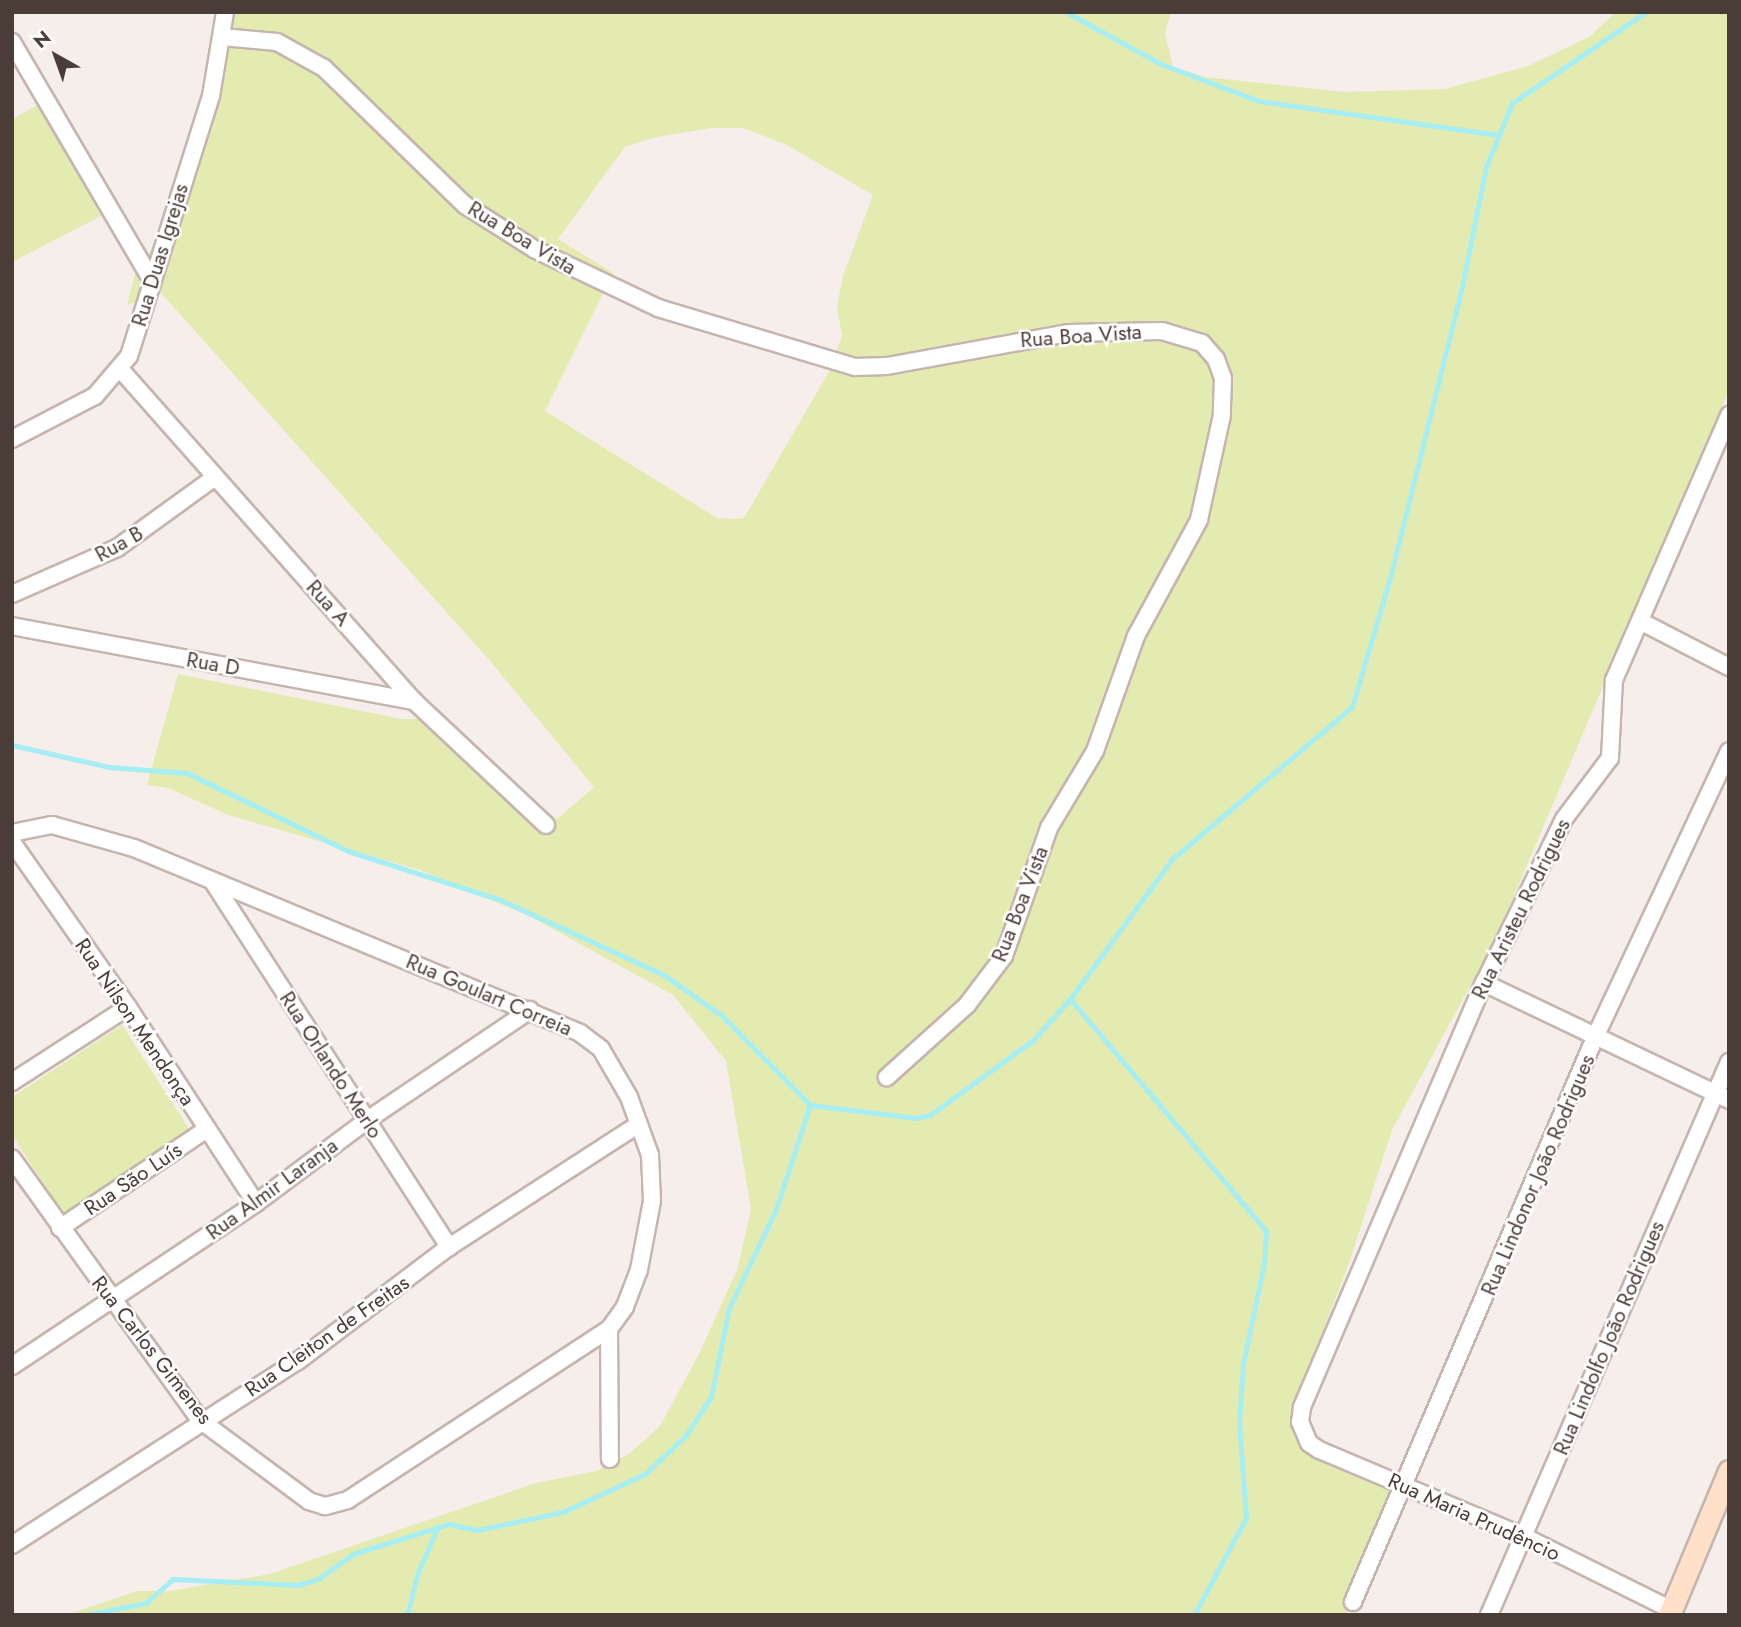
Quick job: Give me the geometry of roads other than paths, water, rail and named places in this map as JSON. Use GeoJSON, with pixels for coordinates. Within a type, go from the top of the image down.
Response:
{"type":"FeatureCollection","features":[{"type":"Feature","properties":{"kind":"street","name":"Rua Duas Igrejas"},"geometry":{"type":"LineString","coordinates":[[12,439],[95,396],[121,370],[211,96],[225,12]]}},
{"type":"Feature","properties":{"kind":"street","name":"Rua Boa Vista"},"geometry":{"type":"LineString","coordinates":[[222,37],[278,42],[324,68],[465,205],[566,267],[658,308],[855,367],[887,366],[1069,333],[1162,331],[1202,343],[1216,359],[1223,378],[1222,415],[1199,520],[1136,636],[1095,751],[1049,828],[1004,956],[960,1013],[887,1077]]}},
{"type":"Feature","properties":{"kind":"street"},"geometry":{"type":"LineString","coordinates":[[12,42],[151,279]]}},
{"type":"Feature","properties":{"kind":"street","name":"Rua A"},"geometry":{"type":"LineString","coordinates":[[121,370],[414,701],[546,825]]}},
{"type":"Feature","properties":{"kind":"street","name":"Rua Aristeu Rodrigues"},"geometry":{"type":"LineString","coordinates":[[1302,1407],[1484,982],[1564,819],[1610,758],[1614,680],[1729,415]]}},
{"type":"Feature","properties":{"kind":"street","name":"Rua B"},"geometry":{"type":"LineString","coordinates":[[12,594],[117,548],[215,477]]}},
{"type":"Feature","properties":{"kind":"street"},"geometry":{"type":"LineString","coordinates":[[1640,621],[1729,667]]}},
{"type":"Feature","properties":{"kind":"street","name":"Rua D"},"geometry":{"type":"LineString","coordinates":[[12,626],[414,701]]}},
{"type":"Feature","properties":{"kind":"street","name":"Rua Lindonor João Rodrigues"},"geometry":{"type":"LineString","coordinates":[[1353,1602],[1406,1487],[1597,1034],[1729,751]]}},
{"type":"Feature","properties":{"kind":"street","name":"Rua Goulart Correia"},"geometry":{"type":"LineString","coordinates":[[12,833],[46,825],[134,848],[580,1033],[601,1049],[639,1124],[653,1176],[648,1235],[625,1307],[609,1329],[348,1500],[326,1506]]}},
{"type":"Feature","properties":{"kind":"street","name":"Rua Nilson Mendonça"},"geometry":{"type":"LineString","coordinates":[[12,842],[128,1007],[256,1203]]}},
{"type":"Feature","properties":{"kind":"street","name":"Rua Orlando Merlo"},"geometry":{"type":"LineString","coordinates":[[213,883],[449,1247]]}},
{"type":"Feature","properties":{"kind":"street"},"geometry":{"type":"LineString","coordinates":[[1484,982],[1722,1096]]}},
{"type":"Feature","properties":{"kind":"street"},"geometry":{"type":"LineString","coordinates":[[12,1082],[128,1007]]}},
{"type":"Feature","properties":{"kind":"street","name":"Rua Almir Laranja"},"geometry":{"type":"LineString","coordinates":[[12,1366],[256,1203],[366,1121],[530,1010]]}},
{"type":"Feature","properties":{"kind":"street","name":"Rua Lindolfo João Rodrigues"},"geometry":{"type":"LineString","coordinates":[[1489,1615],[1722,1096],[1729,1062]]}},
{"type":"Feature","properties":{"kind":"street","name":"Rua Cleiton de Freitas"},"geometry":{"type":"LineString","coordinates":[[12,1545],[200,1420],[298,1361],[449,1247],[639,1124]]}},
{"type":"Feature","properties":{"kind":"street","name":"Rua São Luís"},"geometry":{"type":"LineString","coordinates":[[60,1228],[207,1129]]}},
{"type":"Feature","properties":{"kind":"street","name":"Rua Carlos Gimenes"},"geometry":{"type":"LineString","coordinates":[[14,1164],[200,1420],[309,1501],[326,1506]]}},
{"type":"Feature","properties":{"kind":"street"},"geometry":{"type":"LineString","coordinates":[[609,1329],[610,1459]]}},
{"type":"Feature","properties":{"kind":"street","name":"Rua Maria Prudêncio"},"geometry":{"type":"LineString","coordinates":[[1302,1407],[1300,1422],[1309,1443],[1523,1536],[1670,1612]]}},
{"type":"Feature","properties":{"kind":"street"},"geometry":{"type":"LineString","coordinates":[[1670,1612],[1729,1471]]}},
{"type":"Feature","properties":{"kind":"waterway"},"geometry":{"type":"LineString","coordinates":[[1066,12],[1161,64],[1259,101],[1499,135]]}},
{"type":"Feature","properties":{"kind":"waterway"},"geometry":{"type":"LineString","coordinates":[[12,745],[109,767],[187,773],[348,851],[501,900],[664,975],[721,1015],[810,1105],[916,1118],[930,1115],[1032,1041],[1070,999],[1172,859],[1352,707],[1390,578],[1461,291],[1486,167],[1512,103],[1646,12]]}},
{"type":"Feature","properties":{"kind":"waterway"},"geometry":{"type":"LineString","coordinates":[[1070,999],[1266,1231],[1264,1264],[1243,1364],[1239,1422],[1246,1518],[1194,1615]]}},
{"type":"Feature","properties":{"kind":"waterway"},"geometry":{"type":"LineString","coordinates":[[85,1615],[146,1603],[173,1579],[298,1585],[318,1579],[353,1554],[449,1524],[478,1530],[563,1512],[645,1474],[686,1435],[711,1397],[729,1308],[776,1209],[810,1105]]}},
{"type":"Feature","properties":{"kind":"waterway"},"geometry":{"type":"LineString","coordinates":[[407,1615],[418,1572],[437,1529]]}}]}
